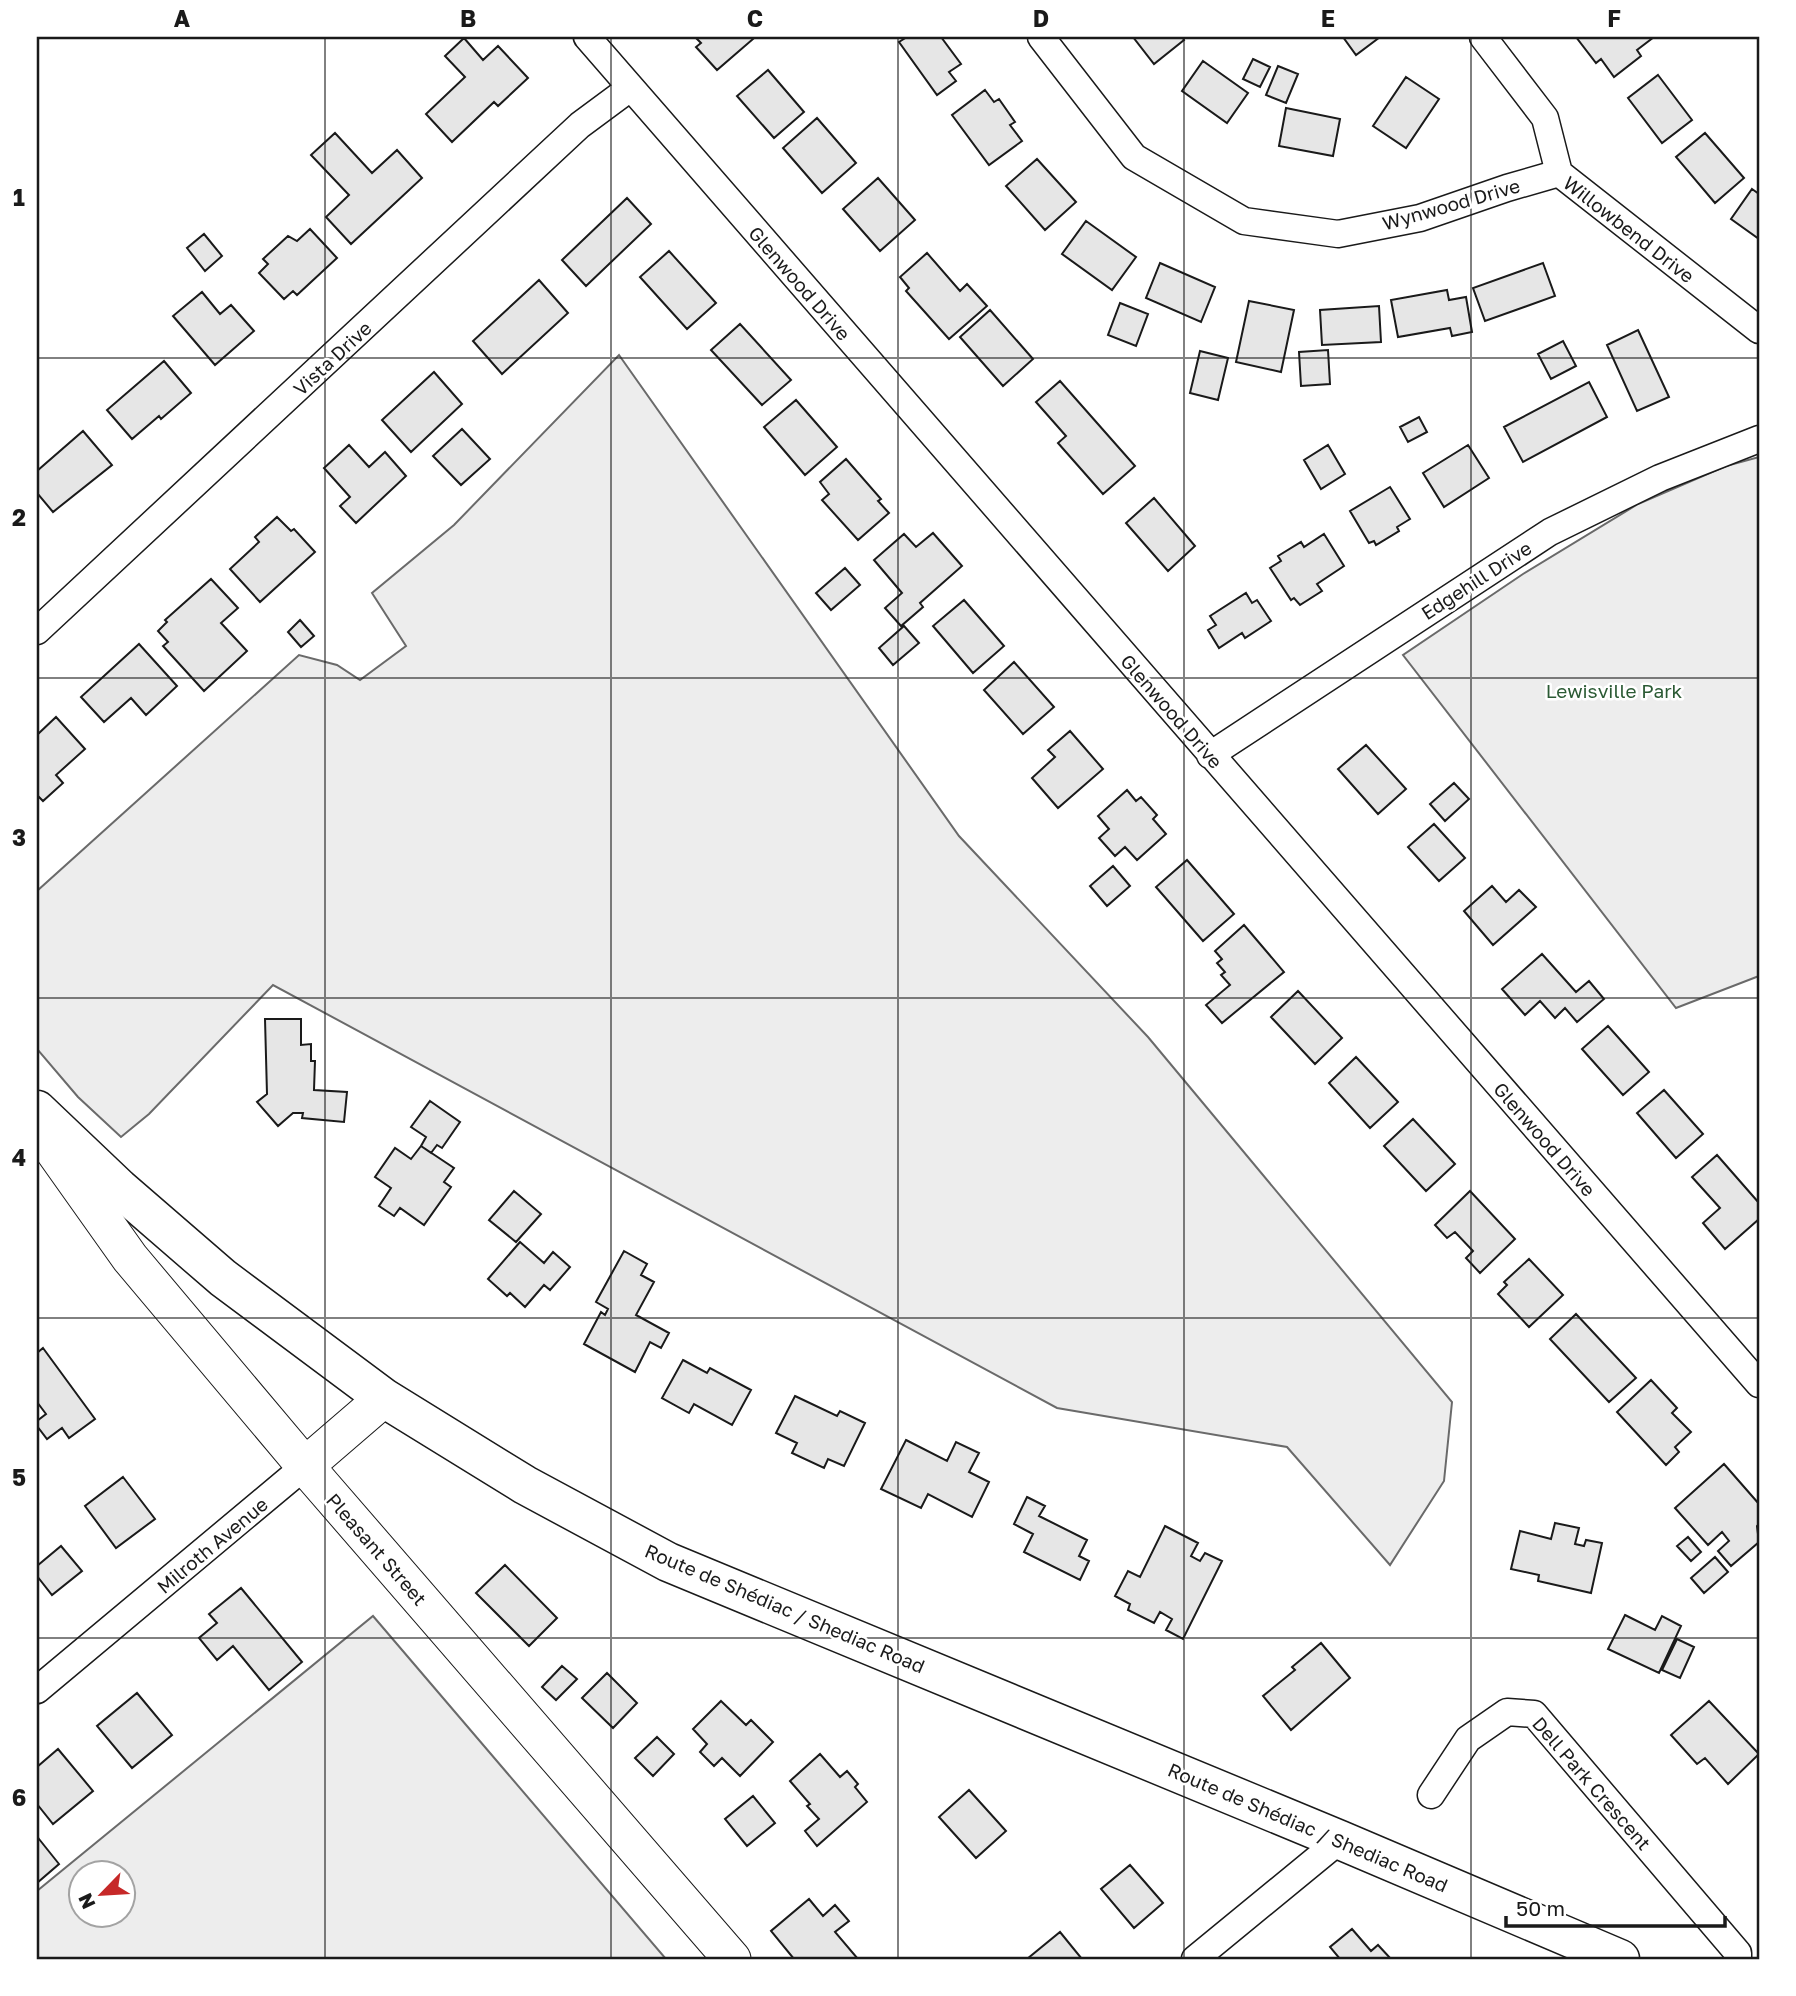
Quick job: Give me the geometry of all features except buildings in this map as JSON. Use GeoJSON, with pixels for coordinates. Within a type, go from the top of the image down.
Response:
{"type":"FeatureCollection","features":[{"type":"Feature","properties":{"kind":"main road","name":"Route de Shédiac / Shediac Road"},"geometry":{"type":"LineString","coordinates":[[37,1110],[119,1188],[223,1278],[384,1398],[524,1485],[668,1562],[1620,1959]]}},
{"type":"Feature","properties":{"kind":"street","name":"Glenwood Drive"},"geometry":{"type":"LineString","coordinates":[[587,37],[1759,1384]]}},
{"type":"Feature","properties":{"kind":"street","name":"Wynwood Drive"},"geometry":{"type":"LineString","coordinates":[[1041,37],[1134,157],[1244,221],[1338,234],[1420,218],[1559,173]]}},
{"type":"Feature","properties":{"kind":"street","name":"Willowbend Drive"},"geometry":{"type":"LineString","coordinates":[[1483,37],[1545,118],[1559,173],[1759,330]]}},
{"type":"Feature","properties":{"kind":"street","name":"Vista Drive"},"geometry":{"type":"LineString","coordinates":[[37,631],[580,125],[630,88]]}},
{"type":"Feature","properties":{"kind":"street","name":"Edgehill Drive"},"geometry":{"type":"LineString","coordinates":[[1210,755],[1550,531],[1660,478],[1759,439]]}},
{"type":"Feature","properties":{"kind":"street","name":"Pleasant Street"},"geometry":{"type":"LineString","coordinates":[[37,1127],[130,1258],[305,1466],[732,1959]]}},
{"type":"Feature","properties":{"kind":"street","name":"Milroth Avenue"},"geometry":{"type":"LineString","coordinates":[[37,1690],[384,1398]]}},
{"type":"Feature","properties":{"kind":"street","name":"Dell Park Crescent"},"geometry":{"type":"LineString","coordinates":[[1431,1795],[1468,1739],[1507,1712],[1534,1714],[1738,1953],[1738,1959]]}},
{"type":"Feature","properties":{"kind":"street"},"geometry":{"type":"LineString","coordinates":[[1195,1959],[1340,1840]]}},
{"type":"Feature","properties":{"kind":"shaded area"},"geometry":{"type":"Polygon","coordinates":[[[619,355],[959,836],[1148,1037],[1452,1402],[1444,1481],[1390,1565],[1287,1447],[1057,1408],[273,985],[149,1114],[121,1137],[78,1097],[37,1049],[37,891],[299,655],[337,665],[360,680],[406,646],[372,593],[454,525],[619,355]]]}},
{"type":"Feature","properties":{"kind":"shaded area","name":"Lewisville Park"},"geometry":{"type":"Polygon","coordinates":[[[1759,457],[1759,976],[1676,1008],[1403,655],[1523,574],[1638,504],[1726,466],[1759,457]]]}},
{"type":"Feature","properties":{"kind":"shaded area"},"geometry":{"type":"Polygon","coordinates":[[[373,1616],[666,1959],[37,1959],[37,1891],[66,1867],[66,1930],[136,1930],[136,1860],[75,1860],[373,1616]]]}}]}
